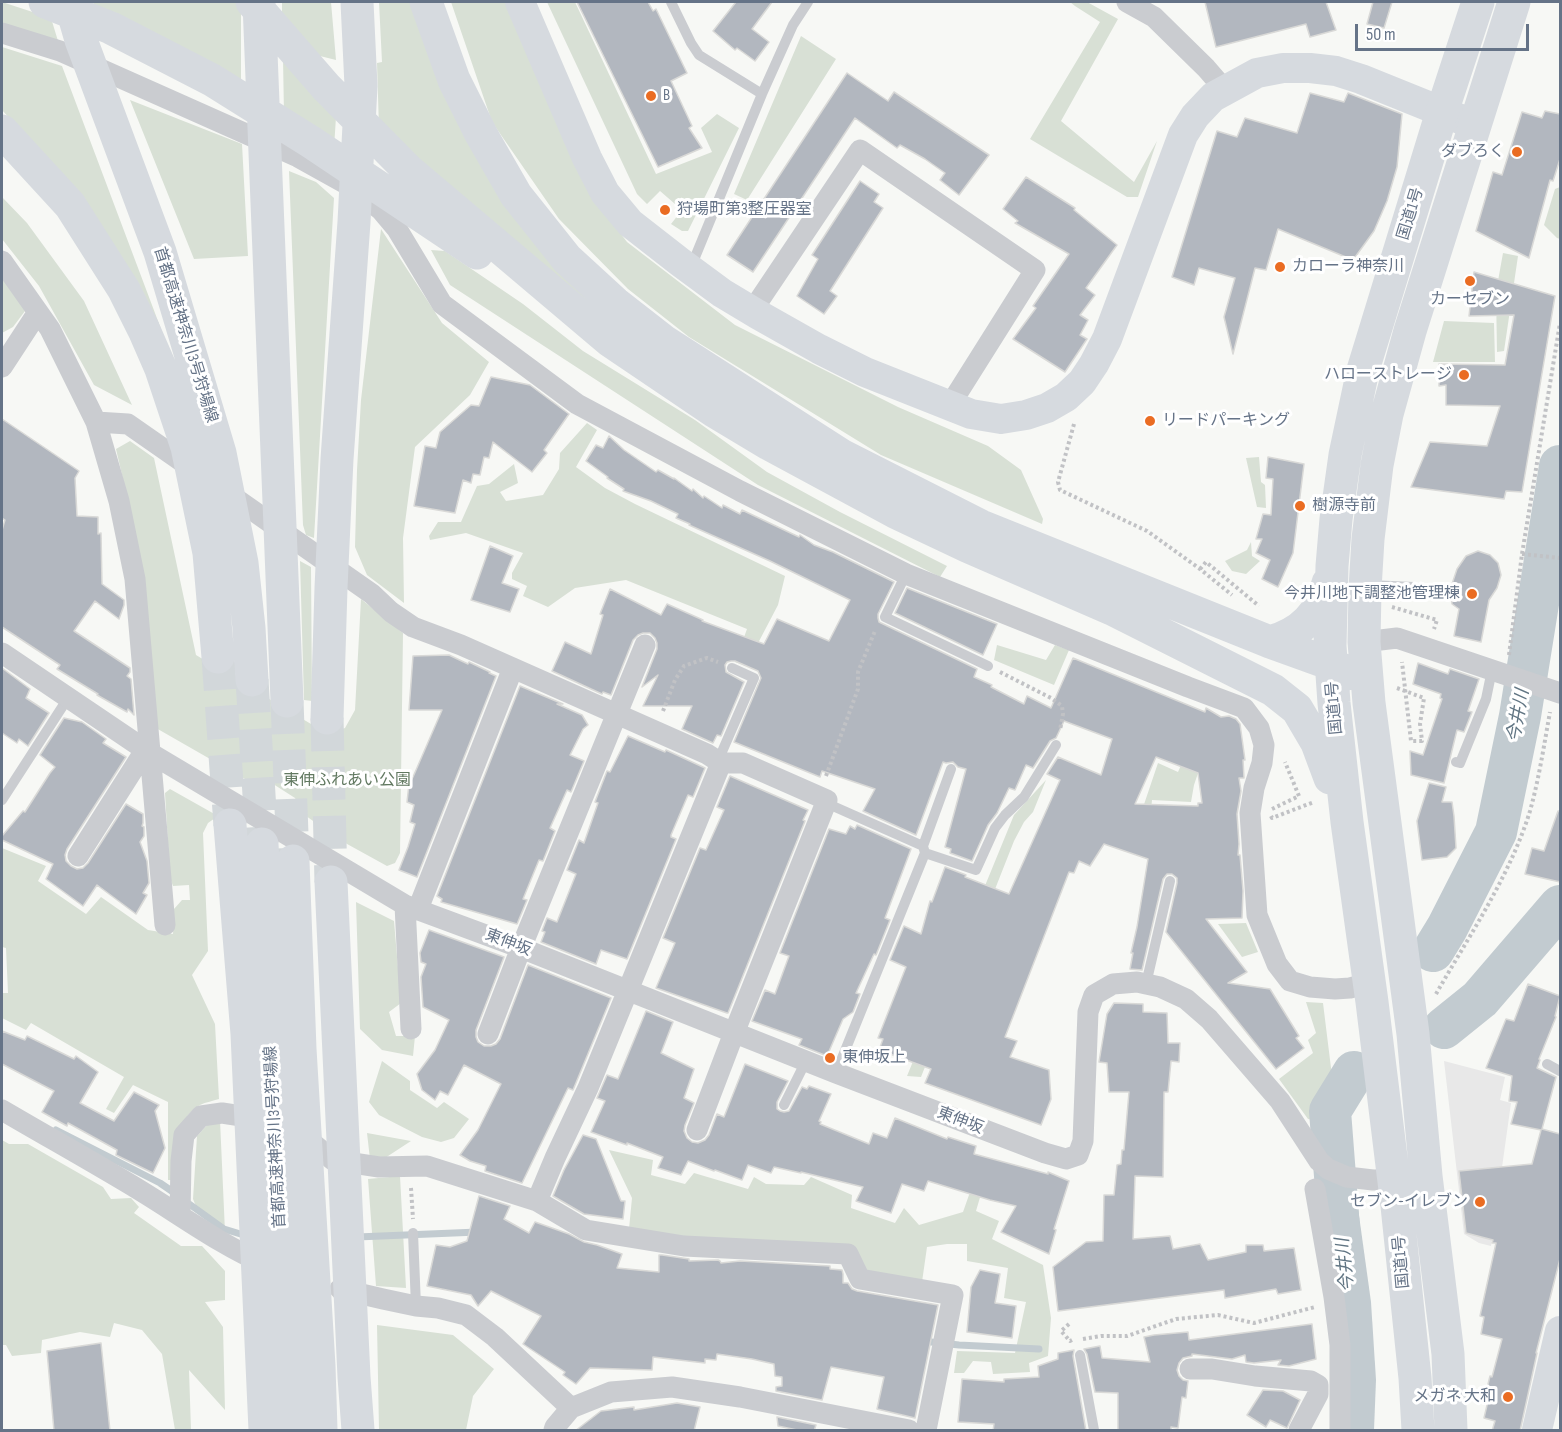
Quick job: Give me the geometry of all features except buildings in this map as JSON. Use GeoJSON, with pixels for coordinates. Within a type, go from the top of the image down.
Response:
{"type":"FeatureCollection","features":[{"type":"Feature","properties":{"kind":"highway"},"geometry":{"type":"LineString","coordinates":[[45,2],[111,28],[212,80],[311,142],[714,411],[769,444],[885,507],[967,546],[1112,609],[1270,671],[1307,671],[1331,664],[1356,625],[1365,587]]}},
{"type":"Feature","properties":{"kind":"highway","name":"首都高速神奈川3号狩場線"},"geometry":{"type":"LineString","coordinates":[[70,2],[81,40],[160,252],[220,453],[242,563],[252,680]]}},
{"type":"Feature","properties":{"kind":"highway"},"geometry":{"type":"LineString","coordinates":[[252,2],[326,87],[408,170],[609,340]]}},
{"type":"Feature","properties":{"kind":"highway"},"geometry":{"type":"LineString","coordinates":[[259,2],[287,701]]}},
{"type":"Feature","properties":{"kind":"highway"},"geometry":{"type":"LineString","coordinates":[[327,718],[337,459],[361,86],[357,2]]}},
{"type":"Feature","properties":{"kind":"highway"},"geometry":{"type":"LineString","coordinates":[[426,2],[454,80],[481,134],[516,195],[567,259],[615,303],[665,342],[841,455],[981,526],[1270,642],[1331,664],[1341,669],[1355,682],[1369,702]]}},
{"type":"Feature","properties":{"kind":"highway","name":"国道1号"},"geometry":{"type":"LineString","coordinates":[[1418,1431],[1415,1378],[1383,1180],[1381,1082],[1334,703],[1330,646],[1332,566],[1345,455],[1363,370],[1478,2]]}},
{"type":"Feature","properties":{"kind":"highway","name":"国道1号"},"geometry":{"type":"LineString","coordinates":[[1452,1431],[1448,1354],[1426,1176],[1413,1034],[1369,702],[1364,642],[1365,587],[1377,465],[1387,414],[1410,332],[1514,2]]}},
{"type":"Feature","properties":{"kind":"highway"},"geometry":{"type":"LineString","coordinates":[[2,131],[70,205],[124,290],[157,359],[188,447],[209,553],[218,657]]}},
{"type":"Feature","properties":{"kind":"highway"},"geometry":{"type":"LineString","coordinates":[[1270,642],[1289,636],[1310,620],[1324,598],[1332,566]]}},
{"type":"Feature","properties":{"kind":"highway"},"geometry":{"type":"LineString","coordinates":[[1112,609],[1273,690],[1297,709],[1317,743],[1347,822]]}},
{"type":"Feature","properties":{"kind":"highway"},"geometry":{"type":"LineString","coordinates":[[230,825],[273,1042],[275,1349],[266,1431]]}},
{"type":"Feature","properties":{"kind":"highway","name":"首都高速神奈川3号狩場線"},"geometry":{"type":"LineString","coordinates":[[261,844],[273,1042],[319,1366],[321,1431]]}},
{"type":"Feature","properties":{"kind":"highway","name":"首都高速神奈川3号狩場線"},"geometry":{"type":"LineString","coordinates":[[273,1042],[293,861]]}},
{"type":"Feature","properties":{"kind":"highway"},"geometry":{"type":"LineString","coordinates":[[331,882],[358,1431]]}},
{"type":"Feature","properties":{"kind":"highway"},"geometry":{"type":"LineString","coordinates":[[275,1349],[290,1431]]}},
{"type":"Feature","properties":{"kind":"street"},"geometry":{"type":"LineString","coordinates":[[520,2],[587,158],[605,193],[630,223],[722,293],[819,349],[865,372],[971,414],[1001,419],[1026,416],[1066,397],[1082,382],[1094,364],[1107,339],[1183,135],[1195,116],[1213,97],[1257,73],[1283,68],[1310,68],[1336,71],[1361,79],[1475,125]]}},
{"type":"Feature","properties":{"kind":"street"},"geometry":{"type":"LineString","coordinates":[[1127,2],[1154,17],[1225,90]]}},
{"type":"Feature","properties":{"kind":"street"},"geometry":{"type":"LineString","coordinates":[[2,33],[60,51],[298,157],[352,187],[381,210],[397,230],[442,304],[577,404],[740,491],[906,574],[1244,708],[1259,728],[1264,745],[1250,813],[1257,915],[1277,964],[1290,981],[1310,987],[1335,990],[1350,988],[1370,992]]}},
{"type":"Feature","properties":{"kind":"street"},"geometry":{"type":"LineString","coordinates":[[752,311],[860,150],[1035,270],[950,405]]}},
{"type":"Feature","properties":{"kind":"street"},"geometry":{"type":"LineString","coordinates":[[2,261],[50,329],[96,422],[119,501],[135,579],[148,751],[165,925]]}},
{"type":"Feature","properties":{"kind":"street"},"geometry":{"type":"LineString","coordinates":[[5,355],[38,312]]}},
{"type":"Feature","properties":{"kind":"street"},"geometry":{"type":"LineString","coordinates":[[96,422],[128,424],[372,594],[413,627],[461,645],[719,762],[744,763],[827,800],[824,794]]}},
{"type":"Feature","properties":{"kind":"street"},"geometry":{"type":"LineString","coordinates":[[1364,642],[1397,638],[1553,690]]}},
{"type":"Feature","properties":{"kind":"street"},"geometry":{"type":"LineString","coordinates":[[488,1034],[645,645]]}},
{"type":"Feature","properties":{"kind":"street","name":"東伸坂"},"geometry":{"type":"LineString","coordinates":[[2,653],[148,751],[411,907],[521,948],[836,1073],[1066,1159],[1078,1155],[1083,1141],[1088,1012],[1094,995],[1113,984],[1137,982],[1160,987],[1186,999],[1209,1019],[1280,1101],[1319,1161],[1328,1169],[1347,1177],[1383,1180]]}},
{"type":"Feature","properties":{"kind":"street"},"geometry":{"type":"LineString","coordinates":[[411,1029],[411,907],[513,668]]}},
{"type":"Feature","properties":{"kind":"street"},"geometry":{"type":"LineString","coordinates":[[78,856],[148,751]]}},
{"type":"Feature","properties":{"kind":"street"},"geometry":{"type":"LineString","coordinates":[[537,1201],[588,1088],[719,762]]}},
{"type":"Feature","properties":{"kind":"street"},"geometry":{"type":"LineString","coordinates":[[697,1130],[824,794]]}},
{"type":"Feature","properties":{"kind":"street"},"geometry":{"type":"LineString","coordinates":[[2,1110],[249,1257],[296,1278],[416,1306],[438,1308],[466,1315],[495,1337],[571,1408]]}},
{"type":"Feature","properties":{"kind":"street"},"geometry":{"type":"LineString","coordinates":[[180,1216],[184,1136],[201,1116],[222,1113],[289,1124],[333,1160],[379,1167],[410,1175],[427,1166],[537,1201],[586,1230],[684,1246],[848,1254],[860,1278],[952,1295],[926,1431]]}},
{"type":"Feature","properties":{"kind":"street"},"geometry":{"type":"LineString","coordinates":[[1383,1180],[1426,1176]]}},
{"type":"Feature","properties":{"kind":"street"},"geometry":{"type":"LineString","coordinates":[[1315,1189],[1340,1345],[1340,1431]]}},
{"type":"Feature","properties":{"kind":"street"},"geometry":{"type":"LineString","coordinates":[[1537,1431],[1560,1331]]}},
{"type":"Feature","properties":{"kind":"street"},"geometry":{"type":"LineString","coordinates":[[1190,1369],[1212,1369],[1255,1377],[1311,1381],[1318,1385],[1318,1394],[1299,1431]]}},
{"type":"Feature","properties":{"kind":"street"},"geometry":{"type":"LineString","coordinates":[[554,1431],[571,1408],[611,1392],[672,1387],[740,1397],[909,1431]]}},
{"type":"Feature","properties":{"kind":"lane"},"geometry":{"type":"LineString","coordinates":[[671,2],[699,55],[762,94]]}},
{"type":"Feature","properties":{"kind":"lane"},"geometry":{"type":"LineString","coordinates":[[690,270],[762,94],[793,25],[808,2]]}},
{"type":"Feature","properties":{"kind":"lane"},"geometry":{"type":"LineString","coordinates":[[906,574],[885,617],[988,666]]}},
{"type":"Feature","properties":{"kind":"lane"},"geometry":{"type":"LineString","coordinates":[[1365,587],[1414,587]]}},
{"type":"Feature","properties":{"kind":"lane"},"geometry":{"type":"LineString","coordinates":[[719,762],[754,678],[732,668]]}},
{"type":"Feature","properties":{"kind":"lane"},"geometry":{"type":"LineString","coordinates":[[1456,762],[1461,764],[1486,699],[1500,673]]}},
{"type":"Feature","properties":{"kind":"lane"},"geometry":{"type":"LineString","coordinates":[[2,800],[68,698]]}},
{"type":"Feature","properties":{"kind":"lane"},"geometry":{"type":"LineString","coordinates":[[824,794],[924,849],[976,870],[995,828],[1024,797],[1056,745]]}},
{"type":"Feature","properties":{"kind":"lane"},"geometry":{"type":"LineString","coordinates":[[836,1073],[924,849],[951,769]]}},
{"type":"Feature","properties":{"kind":"lane"},"geometry":{"type":"LineString","coordinates":[[1146,984],[1170,880]]}},
{"type":"Feature","properties":{"kind":"lane"},"geometry":{"type":"LineString","coordinates":[[784,1105],[806,1061]]}},
{"type":"Feature","properties":{"kind":"lane"},"geometry":{"type":"LineString","coordinates":[[1547,1064],[1560,1071]]}},
{"type":"Feature","properties":{"kind":"lane"},"geometry":{"type":"LineString","coordinates":[[414,1233],[416,1306]]}},
{"type":"Feature","properties":{"kind":"lane"},"geometry":{"type":"LineString","coordinates":[[1080,1355],[1094,1431]]}},
{"type":"Feature","properties":{"kind":"path"},"geometry":{"type":"LineString","coordinates":[[1510,646],[1522,554],[1560,323]]}},
{"type":"Feature","properties":{"kind":"path"},"geometry":{"type":"LineString","coordinates":[[1076,418],[1058,482],[1060,490],[1147,531],[1234,597]]}},
{"type":"Feature","properties":{"kind":"path"},"geometry":{"type":"LineString","coordinates":[[1522,554],[1560,558]]}},
{"type":"Feature","properties":{"kind":"path"},"geometry":{"type":"LineString","coordinates":[[1200,569],[1206,562],[1260,607]]}},
{"type":"Feature","properties":{"kind":"path"},"geometry":{"type":"LineString","coordinates":[[1395,608],[1437,620],[1434,629]]}},
{"type":"Feature","properties":{"kind":"path"},"geometry":{"type":"LineString","coordinates":[[824,794],[858,689],[858,672],[878,624]]}},
{"type":"Feature","properties":{"kind":"path"},"geometry":{"type":"LineString","coordinates":[[1397,688],[1411,693],[1424,699],[1420,724],[1422,741],[1411,741],[1401,652]]}},
{"type":"Feature","properties":{"kind":"path"},"geometry":{"type":"LineString","coordinates":[[656,732],[675,680],[684,666],[707,658],[732,668]]}},
{"type":"Feature","properties":{"kind":"path"},"geometry":{"type":"LineString","coordinates":[[988,666],[1051,698],[1062,706],[1064,714],[1060,731]]}},
{"type":"Feature","properties":{"kind":"path"},"geometry":{"type":"LineString","coordinates":[[1432,1001],[1505,873],[1517,844],[1532,800],[1540,766],[1553,690]]}},
{"type":"Feature","properties":{"kind":"path"},"geometry":{"type":"LineString","coordinates":[[1272,818],[1314,802]]}},
{"type":"Feature","properties":{"kind":"path"},"geometry":{"type":"LineString","coordinates":[[410,1175],[414,1233]]}},
{"type":"Feature","properties":{"kind":"path"},"geometry":{"type":"LineString","coordinates":[[1069,1324],[1061,1331],[1070,1341],[1101,1336],[1127,1336],[1176,1319],[1218,1315],[1254,1323],[1335,1304]]}},
{"type":"Feature","properties":{"kind":"shaded area"},"geometry":{"type":"Polygon","coordinates":[[[1444,1061],[1505,1077],[1500,1100],[1511,1103],[1491,1246],[1479,1243],[1464,1234],[1444,1061]]]}},
{"type":"Feature","properties":{"kind":"green space"},"geometry":{"type":"Polygon","coordinates":[[[2,2],[51,18],[58,41],[2,24],[2,2]]]}},
{"type":"Feature","properties":{"kind":"green space"},"geometry":{"type":"Polygon","coordinates":[[[93,2],[238,2],[241,5],[241,81],[94,6],[93,2]]]}},
{"type":"Feature","properties":{"kind":"green space"},"geometry":{"type":"Polygon","coordinates":[[[282,2],[331,2],[336,60],[308,53],[282,27],[282,2]]]}},
{"type":"Feature","properties":{"kind":"green space"},"geometry":{"type":"Polygon","coordinates":[[[379,2],[413,2],[432,58],[624,328],[617,335],[379,129],[377,63],[382,62],[379,2]]]}},
{"type":"Feature","properties":{"kind":"green space"},"geometry":{"type":"Polygon","coordinates":[[[451,2],[505,2],[594,198],[627,242],[735,325],[898,407],[988,446],[1021,470],[1043,519],[1042,524],[881,455],[689,337],[628,289],[559,219],[492,122],[451,2]]]}},
{"type":"Feature","properties":{"kind":"green space"},"geometry":{"type":"Polygon","coordinates":[[[547,2],[575,2],[656,174],[712,152],[701,128],[717,114],[739,128],[688,231],[682,231],[671,224],[682,210],[660,191],[647,204],[637,194],[547,2]]]}},
{"type":"Feature","properties":{"kind":"green space"},"geometry":{"type":"Polygon","coordinates":[[[1070,2],[1087,2],[1118,19],[1061,121],[1134,182],[1157,141],[1138,197],[1127,197],[1030,139],[1100,22],[1070,2]]]}},
{"type":"Feature","properties":{"kind":"green space"},"geometry":{"type":"Polygon","coordinates":[[[801,36],[836,59],[747,200],[734,194],[801,36]]]}},
{"type":"Feature","properties":{"kind":"green space"},"geometry":{"type":"Polygon","coordinates":[[[2,47],[62,66],[161,329],[74,190],[2,110],[2,47]]]}},
{"type":"Feature","properties":{"kind":"green space"},"geometry":{"type":"Polygon","coordinates":[[[283,58],[336,117],[334,148],[284,115],[283,58]]]}},
{"type":"Feature","properties":{"kind":"green space"},"geometry":{"type":"Polygon","coordinates":[[[130,100],[242,144],[248,256],[194,259],[130,100]]]}},
{"type":"Feature","properties":{"kind":"green space"},"geometry":{"type":"Polygon","coordinates":[[[289,171],[316,182],[334,198],[314,538],[306,535],[303,525],[289,171]]]}},
{"type":"Feature","properties":{"kind":"green space"},"geometry":{"type":"Polygon","coordinates":[[[1560,187],[1560,239],[1544,225],[1555,189],[1560,187]]]}},
{"type":"Feature","properties":{"kind":"green space"},"geometry":{"type":"Polygon","coordinates":[[[2,197],[27,223],[84,301],[132,405],[94,385],[39,286],[2,239],[2,197]]]}},
{"type":"Feature","properties":{"kind":"green space"},"geometry":{"type":"Polygon","coordinates":[[[381,229],[442,323],[489,362],[470,395],[415,447],[403,538],[404,603],[367,575],[355,547],[361,400],[381,229]]]}},
{"type":"Feature","properties":{"kind":"green space"},"geometry":{"type":"Polygon","coordinates":[[[431,250],[445,251],[523,304],[583,351],[695,420],[767,472],[947,566],[940,577],[758,485],[450,285],[431,250]]]}},
{"type":"Feature","properties":{"kind":"green space"},"geometry":{"type":"Polygon","coordinates":[[[1503,253],[1518,256],[1504,351],[1497,352],[1496,292],[1503,253]]]}},
{"type":"Feature","properties":{"kind":"green space"},"geometry":{"type":"Polygon","coordinates":[[[2,272],[25,311],[13,327],[2,333],[2,272]]]}},
{"type":"Feature","properties":{"kind":"green space"},"geometry":{"type":"Polygon","coordinates":[[[1444,321],[1494,323],[1495,362],[1433,362],[1444,321]]]}},
{"type":"Feature","properties":{"kind":"green space"},"geometry":{"type":"Polygon","coordinates":[[[587,423],[597,430],[576,467],[605,488],[635,504],[785,576],[778,605],[746,666],[735,662],[747,629],[626,580],[575,588],[548,607],[523,596],[527,586],[512,579],[512,573],[523,553],[466,533],[430,540],[429,536],[438,522],[461,522],[477,486],[489,484],[514,464],[518,483],[500,492],[506,501],[543,495],[559,469],[560,453],[587,423]]]}},
{"type":"Feature","properties":{"kind":"green space","name":"東伸ふれあい公園"},"geometry":{"type":"Polygon","coordinates":[[[130,441],[154,458],[196,655],[321,730],[339,730],[345,728],[355,710],[361,599],[403,633],[400,853],[395,863],[387,866],[338,839],[302,813],[295,798],[270,782],[252,783],[156,728],[136,535],[116,449],[130,441]]]}},
{"type":"Feature","properties":{"kind":"green space"},"geometry":{"type":"Polygon","coordinates":[[[1259,457],[1261,482],[1265,485],[1266,508],[1257,507],[1246,458],[1259,457]]]}},
{"type":"Feature","properties":{"kind":"green space"},"geometry":{"type":"Polygon","coordinates":[[[1251,542],[1252,556],[1260,561],[1246,574],[1232,571],[1225,561],[1247,550],[1251,542]]]}},
{"type":"Feature","properties":{"kind":"green space"},"geometry":{"type":"Polygon","coordinates":[[[300,561],[311,567],[312,701],[304,700],[300,561]]]}},
{"type":"Feature","properties":{"kind":"green space"},"geometry":{"type":"Polygon","coordinates":[[[997,645],[1046,660],[1055,645],[1069,650],[1054,685],[994,660],[997,645]]]}},
{"type":"Feature","properties":{"kind":"green space"},"geometry":{"type":"Polygon","coordinates":[[[1189,747],[1204,755],[1191,802],[1152,800],[1149,833],[1136,828],[1158,763],[1178,772],[1189,747]]]}},
{"type":"Feature","properties":{"kind":"green space"},"geometry":{"type":"Polygon","coordinates":[[[1046,780],[1033,812],[1024,822],[1014,841],[921,1077],[907,1076],[1014,815],[1046,780]]]}},
{"type":"Feature","properties":{"kind":"green space"},"geometry":{"type":"Polygon","coordinates":[[[170,789],[218,816],[208,823],[203,833],[208,951],[192,975],[215,1024],[219,1099],[200,1105],[185,1119],[179,1138],[177,1180],[168,1180],[168,1102],[133,1085],[114,1113],[106,1109],[124,1077],[31,1023],[26,1030],[2,1018],[2,993],[8,993],[6,948],[2,947],[2,848],[46,866],[38,881],[86,914],[101,897],[148,930],[173,934],[174,909],[182,900],[190,900],[189,885],[173,886],[170,878],[165,793],[170,789]]]}},
{"type":"Feature","properties":{"kind":"green space"},"geometry":{"type":"Polygon","coordinates":[[[356,902],[394,921],[401,1003],[389,1012],[396,1036],[415,1036],[413,1056],[382,1050],[360,1029],[356,902]]]}},
{"type":"Feature","properties":{"kind":"green space"},"geometry":{"type":"Polygon","coordinates":[[[1246,923],[1258,952],[1242,957],[1218,924],[1246,923]]]}},
{"type":"Feature","properties":{"kind":"green space"},"geometry":{"type":"Polygon","coordinates":[[[1306,1002],[1323,1003],[1332,1076],[1324,1091],[1318,1121],[1308,1119],[1279,1079],[1313,1053],[1308,1040],[1316,1033],[1306,1002]]]}},
{"type":"Feature","properties":{"kind":"green space"},"geometry":{"type":"Polygon","coordinates":[[[382,1061],[410,1081],[410,1090],[437,1108],[444,1102],[469,1119],[454,1138],[441,1142],[422,1137],[379,1115],[369,1102],[382,1061]]]}},
{"type":"Feature","properties":{"kind":"green space"},"geometry":{"type":"Polygon","coordinates":[[[220,1120],[225,1232],[200,1216],[193,1199],[197,1136],[208,1124],[220,1120]]]}},
{"type":"Feature","properties":{"kind":"green space"},"geometry":{"type":"Polygon","coordinates":[[[367,1133],[411,1141],[385,1158],[370,1159],[367,1133]]]}},
{"type":"Feature","properties":{"kind":"green space"},"geometry":{"type":"Polygon","coordinates":[[[2,1140],[9,1144],[28,1144],[103,1187],[111,1199],[131,1198],[139,1207],[134,1213],[181,1246],[202,1246],[225,1271],[225,1300],[205,1302],[223,1327],[225,1410],[189,1370],[191,1430],[175,1430],[162,1354],[142,1330],[114,1323],[110,1337],[80,1332],[42,1340],[41,1353],[12,1356],[6,1345],[2,1345],[2,1140]]]}},
{"type":"Feature","properties":{"kind":"green space"},"geometry":{"type":"Polygon","coordinates":[[[609,1150],[653,1160],[651,1175],[685,1184],[694,1173],[748,1189],[754,1177],[766,1184],[804,1185],[811,1177],[852,1195],[851,1208],[895,1223],[904,1208],[919,1225],[963,1212],[982,1158],[991,1160],[976,1211],[999,1221],[992,1239],[1043,1265],[1051,1318],[1048,1356],[1029,1363],[1030,1372],[993,1374],[991,1362],[973,1361],[964,1373],[954,1373],[957,1351],[1015,1353],[1026,1302],[1004,1298],[1008,1268],[967,1261],[967,1244],[927,1247],[922,1282],[865,1274],[853,1247],[685,1240],[629,1229],[632,1198],[609,1150]]]}},
{"type":"Feature","properties":{"kind":"green space"},"geometry":{"type":"Polygon","coordinates":[[[400,1176],[406,1288],[376,1286],[368,1179],[400,1176]]]}},
{"type":"Feature","properties":{"kind":"green space"},"geometry":{"type":"Polygon","coordinates":[[[377,1325],[453,1335],[494,1369],[473,1396],[466,1430],[379,1430],[377,1325]]]}},
{"type":"Feature","properties":{"kind":"water"},"geometry":{"type":"Polygon","coordinates":[[[1325,1192],[1357,1201],[1371,1302],[1376,1380],[1374,1430],[1348,1430],[1325,1192]]]}},
{"type":"Feature","properties":{"kind":"waterway","name":"今井川"},"geometry":{"type":"LineString","coordinates":[[1433,951],[1496,832],[1520,716],[1560,466]]}},
{"type":"Feature","properties":{"kind":"waterway","name":"今井川"},"geometry":{"type":"LineString","coordinates":[[1444,1028],[1480,999],[1560,906]]}},
{"type":"Feature","properties":{"kind":"waterway","name":"今井川"},"geometry":{"type":"LineString","coordinates":[[1342,1252],[1330,1111],[1354,1072]]}},
{"type":"Feature","properties":{"kind":"waterway"},"geometry":{"type":"LineString","coordinates":[[56,1130],[160,1183],[176,1194]]}},
{"type":"Feature","properties":{"kind":"waterway"},"geometry":{"type":"LineString","coordinates":[[185,1201],[224,1229],[247,1236]]}},
{"type":"Feature","properties":{"kind":"waterway"},"geometry":{"type":"LineString","coordinates":[[357,1237],[478,1232]]}},
{"type":"Feature","properties":{"kind":"waterway"},"geometry":{"type":"LineString","coordinates":[[922,1341],[1039,1349]]}},
{"type":"Feature","properties":{"kind":"tunnel"},"geometry":{"type":"LineString","coordinates":[[218,657],[230,825]]}},
{"type":"Feature","properties":{"kind":"tunnel"},"geometry":{"type":"LineString","coordinates":[[252,680],[262,844]]}},
{"type":"Feature","properties":{"kind":"tunnel"},"geometry":{"type":"LineString","coordinates":[[287,701],[293,861]]}},
{"type":"Feature","properties":{"kind":"tunnel"},"geometry":{"type":"LineString","coordinates":[[327,718],[331,882]]}},
{"type":"Feature","properties":{"kind":"place","name":"B"},"geometry":{"type":"Point","coordinates":[651,96]}},
{"type":"Feature","properties":{"kind":"place","name":"ダブろく"},"geometry":{"type":"Point","coordinates":[1517,152]}},
{"type":"Feature","properties":{"kind":"place","name":"狩場町第3整圧器室"},"geometry":{"type":"Point","coordinates":[665,210]}},
{"type":"Feature","properties":{"kind":"place","name":"カローラ神奈川"},"geometry":{"type":"Point","coordinates":[1280,267]}},
{"type":"Feature","properties":{"kind":"place","name":"カーセブン"},"geometry":{"type":"Point","coordinates":[1470,281]}},
{"type":"Feature","properties":{"kind":"place","name":"ハローストレージ"},"geometry":{"type":"Point","coordinates":[1464,375]}},
{"type":"Feature","properties":{"kind":"place","name":"リードパーキング"},"geometry":{"type":"Point","coordinates":[1150,421]}},
{"type":"Feature","properties":{"kind":"place","name":"樹源寺前"},"geometry":{"type":"Point","coordinates":[1300,506]}},
{"type":"Feature","properties":{"kind":"place","name":"今井川地下調整池管理棟"},"geometry":{"type":"Point","coordinates":[1472,594]}},
{"type":"Feature","properties":{"kind":"place","name":"東伸坂上"},"geometry":{"type":"Point","coordinates":[830,1058]}},
{"type":"Feature","properties":{"kind":"place","name":"セブン-イレブン"},"geometry":{"type":"Point","coordinates":[1480,1202]}},
{"type":"Feature","properties":{"kind":"place","name":"メガネ 大和"},"geometry":{"type":"Point","coordinates":[1508,1397]}}]}
